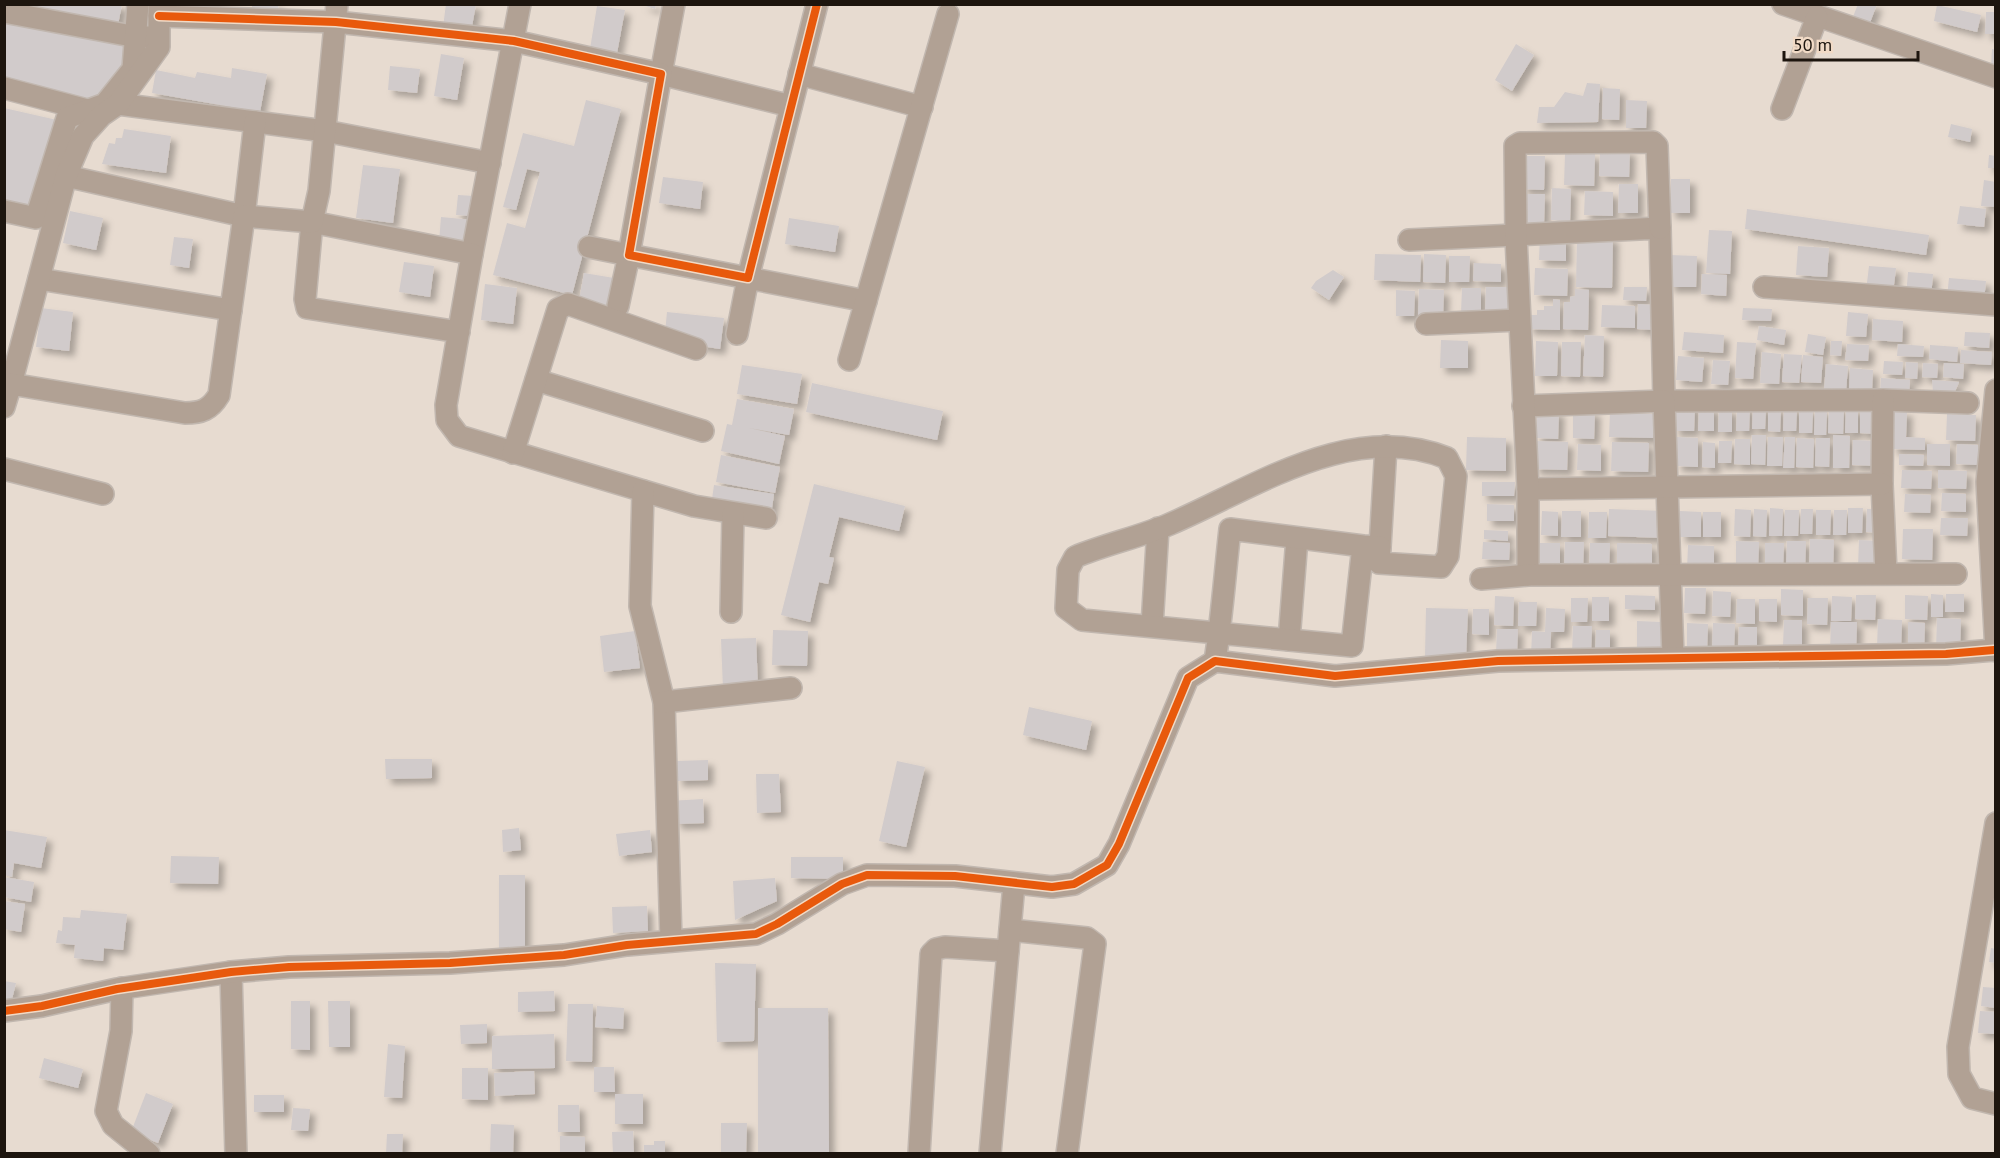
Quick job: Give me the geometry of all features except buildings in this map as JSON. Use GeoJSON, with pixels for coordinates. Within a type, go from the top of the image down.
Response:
{"type":"FeatureCollection","features":[{"type":"Feature","properties":{"kind":"street"},"geometry":{"type":"LineString","coordinates":[[4,407],[8,383],[66,176],[83,136],[133,69],[138,4]]}},
{"type":"Feature","properties":{"kind":"street"},"geometry":{"type":"LineString","coordinates":[[520,4],[459,332],[447,405],[450,428],[459,436],[644,491],[733,514],[766,518]]}},
{"type":"Feature","properties":{"kind":"street"},"geometry":{"type":"LineString","coordinates":[[618,306],[674,4]]}},
{"type":"Feature","properties":{"kind":"street"},"geometry":{"type":"LineString","coordinates":[[736,334],[817,4]]}},
{"type":"Feature","properties":{"kind":"street"},"geometry":{"type":"LineString","coordinates":[[1783,4],[1995,78]]}},
{"type":"Feature","properties":{"kind":"street"},"geometry":{"type":"LineString","coordinates":[[4,212],[36,218],[67,118],[102,109],[159,47],[159,10],[337,13],[514,41],[791,105]]}},
{"type":"Feature","properties":{"kind":"street"},"geometry":{"type":"LineString","coordinates":[[4,12],[137,37],[159,38]]}},
{"type":"Feature","properties":{"kind":"street"},"geometry":{"type":"LineString","coordinates":[[337,13],[319,191],[312,222],[304,298],[307,308],[459,332]]}},
{"type":"Feature","properties":{"kind":"street"},"geometry":{"type":"LineString","coordinates":[[849,360],[948,14]]}},
{"type":"Feature","properties":{"kind":"street"},"geometry":{"type":"LineString","coordinates":[[1782,109],[1817,17]]}},
{"type":"Feature","properties":{"kind":"street"},"geometry":{"type":"LineString","coordinates":[[799,74],[922,107]]}},
{"type":"Feature","properties":{"kind":"street"},"geometry":{"type":"LineString","coordinates":[[4,88],[102,109],[325,131],[490,163]]}},
{"type":"Feature","properties":{"kind":"street"},"geometry":{"type":"LineString","coordinates":[[8,383],[153,409],[201,413],[214,404],[219,395],[255,123]]}},
{"type":"Feature","properties":{"kind":"street"},"geometry":{"type":"LineString","coordinates":[[1528,575],[1528,489],[1519,320],[1514,151],[1520,142],[1656,143],[1673,656]]}},
{"type":"Feature","properties":{"kind":"street"},"geometry":{"type":"LineString","coordinates":[[66,176],[244,216],[312,222],[472,254]]}},
{"type":"Feature","properties":{"kind":"street"},"geometry":{"type":"LineString","coordinates":[[1409,240],[1516,237],[1660,228]]}},
{"type":"Feature","properties":{"kind":"street"},"geometry":{"type":"LineString","coordinates":[[589,247],[866,301]]}},
{"type":"Feature","properties":{"kind":"street"},"geometry":{"type":"LineString","coordinates":[[39,279],[231,310]]}},
{"type":"Feature","properties":{"kind":"street"},"geometry":{"type":"LineString","coordinates":[[1764,287],[1995,304]]}},
{"type":"Feature","properties":{"kind":"street"},"geometry":{"type":"LineString","coordinates":[[513,453],[558,309],[562,305],[568,304],[696,349]]}},
{"type":"Feature","properties":{"kind":"street"},"geometry":{"type":"LineString","coordinates":[[1426,324],[1519,320]]}},
{"type":"Feature","properties":{"kind":"street"},"geometry":{"type":"LineString","coordinates":[[536,380],[703,431]]}},
{"type":"Feature","properties":{"kind":"street"},"geometry":{"type":"LineString","coordinates":[[4,1011],[42,1006],[122,988],[231,972],[289,967],[450,963],[564,955],[671,940],[756,934],[777,924],[842,884],[867,875],[955,876],[1052,887],[1074,884],[1107,865],[1119,844],[1188,678],[1215,661],[1343,676],[1498,661],[1673,656],[1946,654],[1995,651],[1987,482],[1995,390]]}},
{"type":"Feature","properties":{"kind":"street"},"geometry":{"type":"LineString","coordinates":[[1883,400],[1882,484],[1886,573]]}},
{"type":"Feature","properties":{"kind":"street"},"geometry":{"type":"LineString","coordinates":[[1523,406],[1664,401],[1883,400],[1968,403]]}},
{"type":"Feature","properties":{"kind":"street"},"geometry":{"type":"LineString","coordinates":[[1343,676],[1352,646],[1371,547],[1386,446]]}},
{"type":"Feature","properties":{"kind":"street"},"geometry":{"type":"LineString","coordinates":[[1352,646],[1082,620],[1066,608],[1068,570],[1075,557],[1158,528],[1315,459],[1386,446],[1435,453],[1447,458],[1456,476],[1448,556],[1441,567],[1379,563],[1371,547]]}},
{"type":"Feature","properties":{"kind":"street"},"geometry":{"type":"LineString","coordinates":[[4,469],[103,494]]}},
{"type":"Feature","properties":{"kind":"street"},"geometry":{"type":"LineString","coordinates":[[1528,489],[1882,484]]}},
{"type":"Feature","properties":{"kind":"street"},"geometry":{"type":"LineString","coordinates":[[644,491],[640,606],[664,702],[671,940]]}},
{"type":"Feature","properties":{"kind":"street"},"geometry":{"type":"LineString","coordinates":[[1212,503],[1230,529],[1215,661]]}},
{"type":"Feature","properties":{"kind":"street"},"geometry":{"type":"LineString","coordinates":[[731,612],[733,514]]}},
{"type":"Feature","properties":{"kind":"street"},"geometry":{"type":"LineString","coordinates":[[1152,626],[1158,528]]}},
{"type":"Feature","properties":{"kind":"street"},"geometry":{"type":"LineString","coordinates":[[1230,529],[1371,547]]}},
{"type":"Feature","properties":{"kind":"street"},"geometry":{"type":"LineString","coordinates":[[1289,640],[1298,538]]}},
{"type":"Feature","properties":{"kind":"street"},"geometry":{"type":"LineString","coordinates":[[1481,579],[1528,575],[1956,573]]}},
{"type":"Feature","properties":{"kind":"street"},"geometry":{"type":"LineString","coordinates":[[664,702],[791,688]]}},
{"type":"Feature","properties":{"kind":"street"},"geometry":{"type":"LineString","coordinates":[[1995,823],[1958,1047],[1959,1074],[1972,1098],[1995,1104]]}},
{"type":"Feature","properties":{"kind":"street"},"geometry":{"type":"LineString","coordinates":[[990,1154],[1014,884]]}},
{"type":"Feature","properties":{"kind":"street"},"geometry":{"type":"LineString","coordinates":[[1010,930],[1087,938],[1095,944],[1067,1154]]}},
{"type":"Feature","properties":{"kind":"street"},"geometry":{"type":"LineString","coordinates":[[919,1154],[931,954],[936,949],[945,947],[1008,951]]}},
{"type":"Feature","properties":{"kind":"street"},"geometry":{"type":"LineString","coordinates":[[231,972],[236,1154]]}},
{"type":"Feature","properties":{"kind":"street"},"geometry":{"type":"LineString","coordinates":[[122,988],[121,1031],[106,1111],[113,1125],[149,1154]]}},
{"type":"Feature","properties":{"kind":"cycle path"},"geometry":{"type":"LineString","coordinates":[[159,16],[336,22],[514,41],[661,74],[629,255],[748,278],[817,4]]}},
{"type":"Feature","properties":{"kind":"cycle path"},"geometry":{"type":"LineString","coordinates":[[4,1011],[42,1006],[117,989],[231,972],[289,967],[450,963],[564,955],[627,945],[756,934],[777,924],[842,884],[867,875],[955,876],[1052,887],[1074,884],[1107,865],[1119,844],[1188,678],[1215,661],[1335,676],[1498,661],[1946,654],[1994,650]]}}]}
